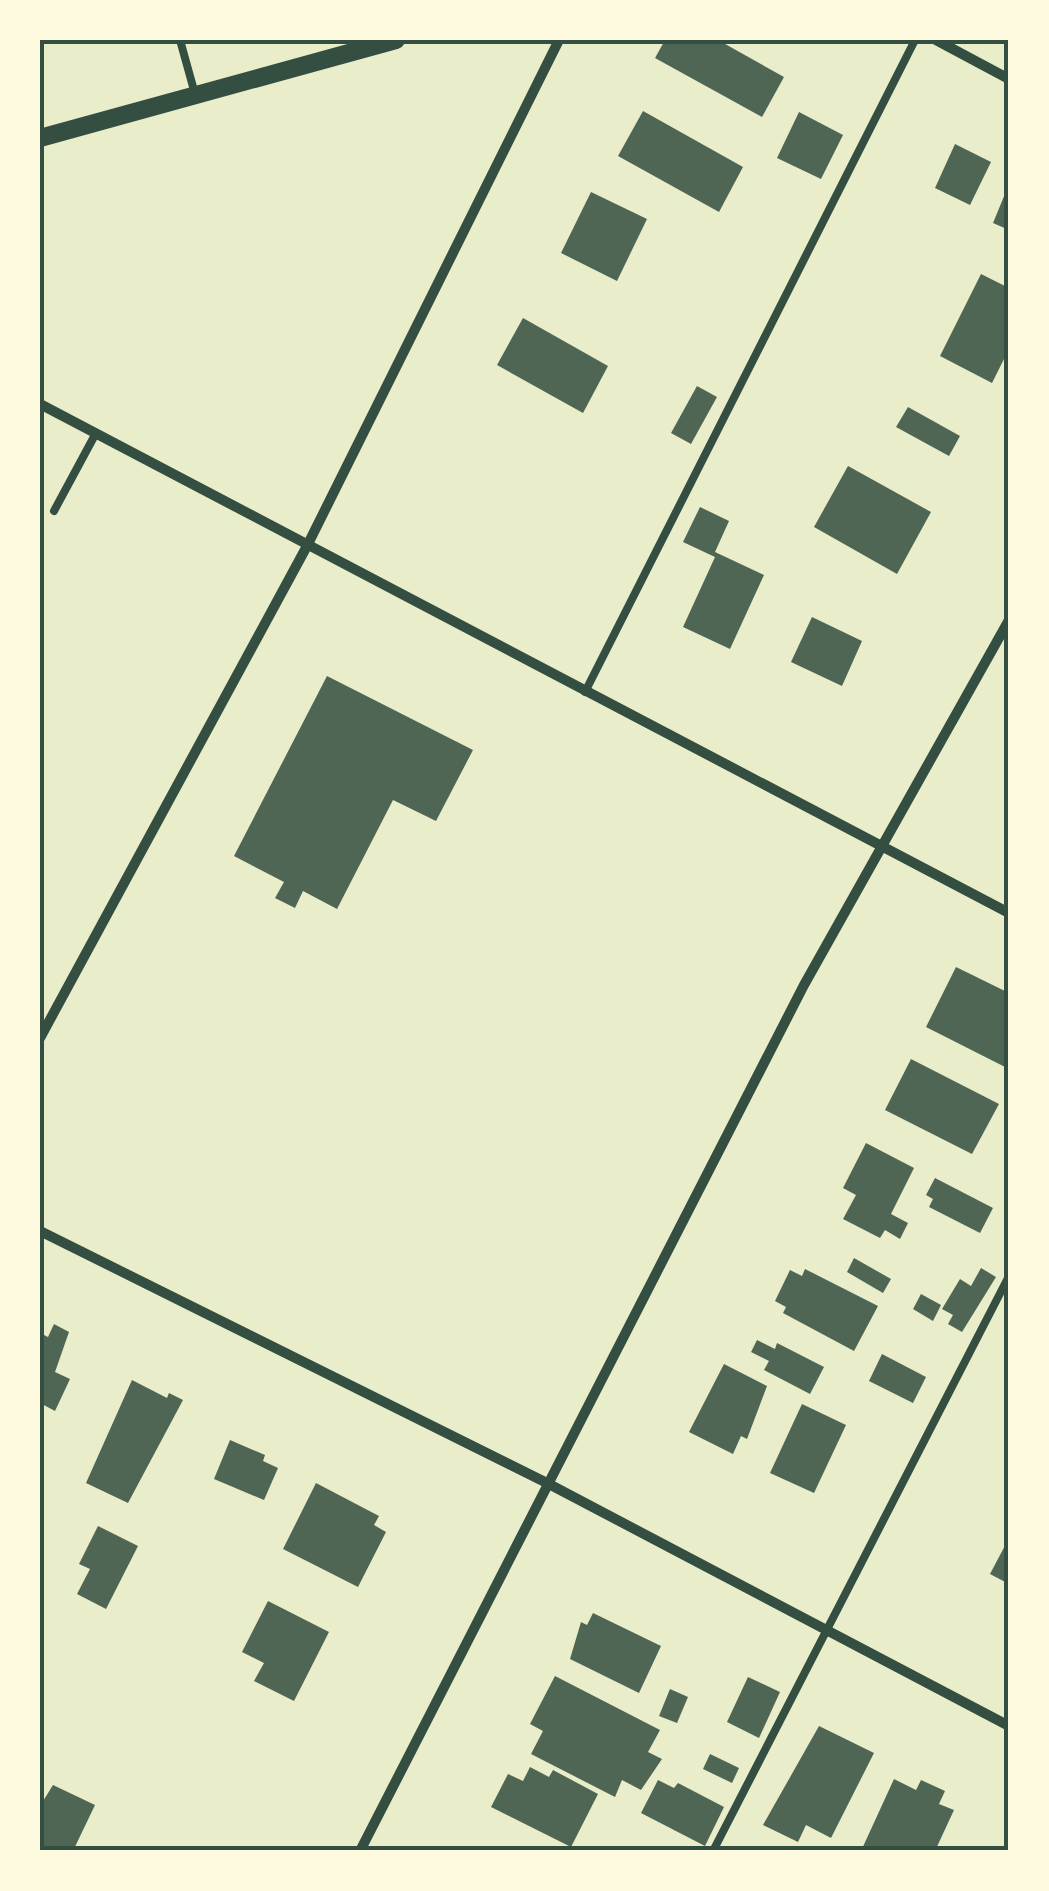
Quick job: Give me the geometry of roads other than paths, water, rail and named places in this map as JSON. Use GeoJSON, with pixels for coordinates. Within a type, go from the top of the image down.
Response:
{"type":"FeatureCollection","features":[{"type":"Feature","properties":{"kind":"street"},"geometry":{"type":"LineString","coordinates":[[40,138],[396,40]]}},
{"type":"Feature","properties":{"kind":"street"},"geometry":{"type":"LineString","coordinates":[[40,1038],[307,546],[560,40]]}},
{"type":"Feature","properties":{"kind":"street"},"geometry":{"type":"LineString","coordinates":[[936,40],[1009,80]]}},
{"type":"Feature","properties":{"kind":"street"},"geometry":{"type":"LineString","coordinates":[[40,404],[1009,913]]}},
{"type":"Feature","properties":{"kind":"street"},"geometry":{"type":"LineString","coordinates":[[360,1851],[804,985],[1009,620]]}},
{"type":"Feature","properties":{"kind":"street"},"geometry":{"type":"LineString","coordinates":[[40,1231],[547,1482],[1009,1726]]}},
{"type":"Feature","properties":{"kind":"lane"},"geometry":{"type":"LineString","coordinates":[[180,40],[196,96]]}},
{"type":"Feature","properties":{"kind":"lane"},"geometry":{"type":"LineString","coordinates":[[586,692],[915,40]]}},
{"type":"Feature","properties":{"kind":"lane"},"geometry":{"type":"LineString","coordinates":[[54,511],[96,433]]}},
{"type":"Feature","properties":{"kind":"lane"},"geometry":{"type":"LineString","coordinates":[[713,1851],[1009,1276]]}}]}
